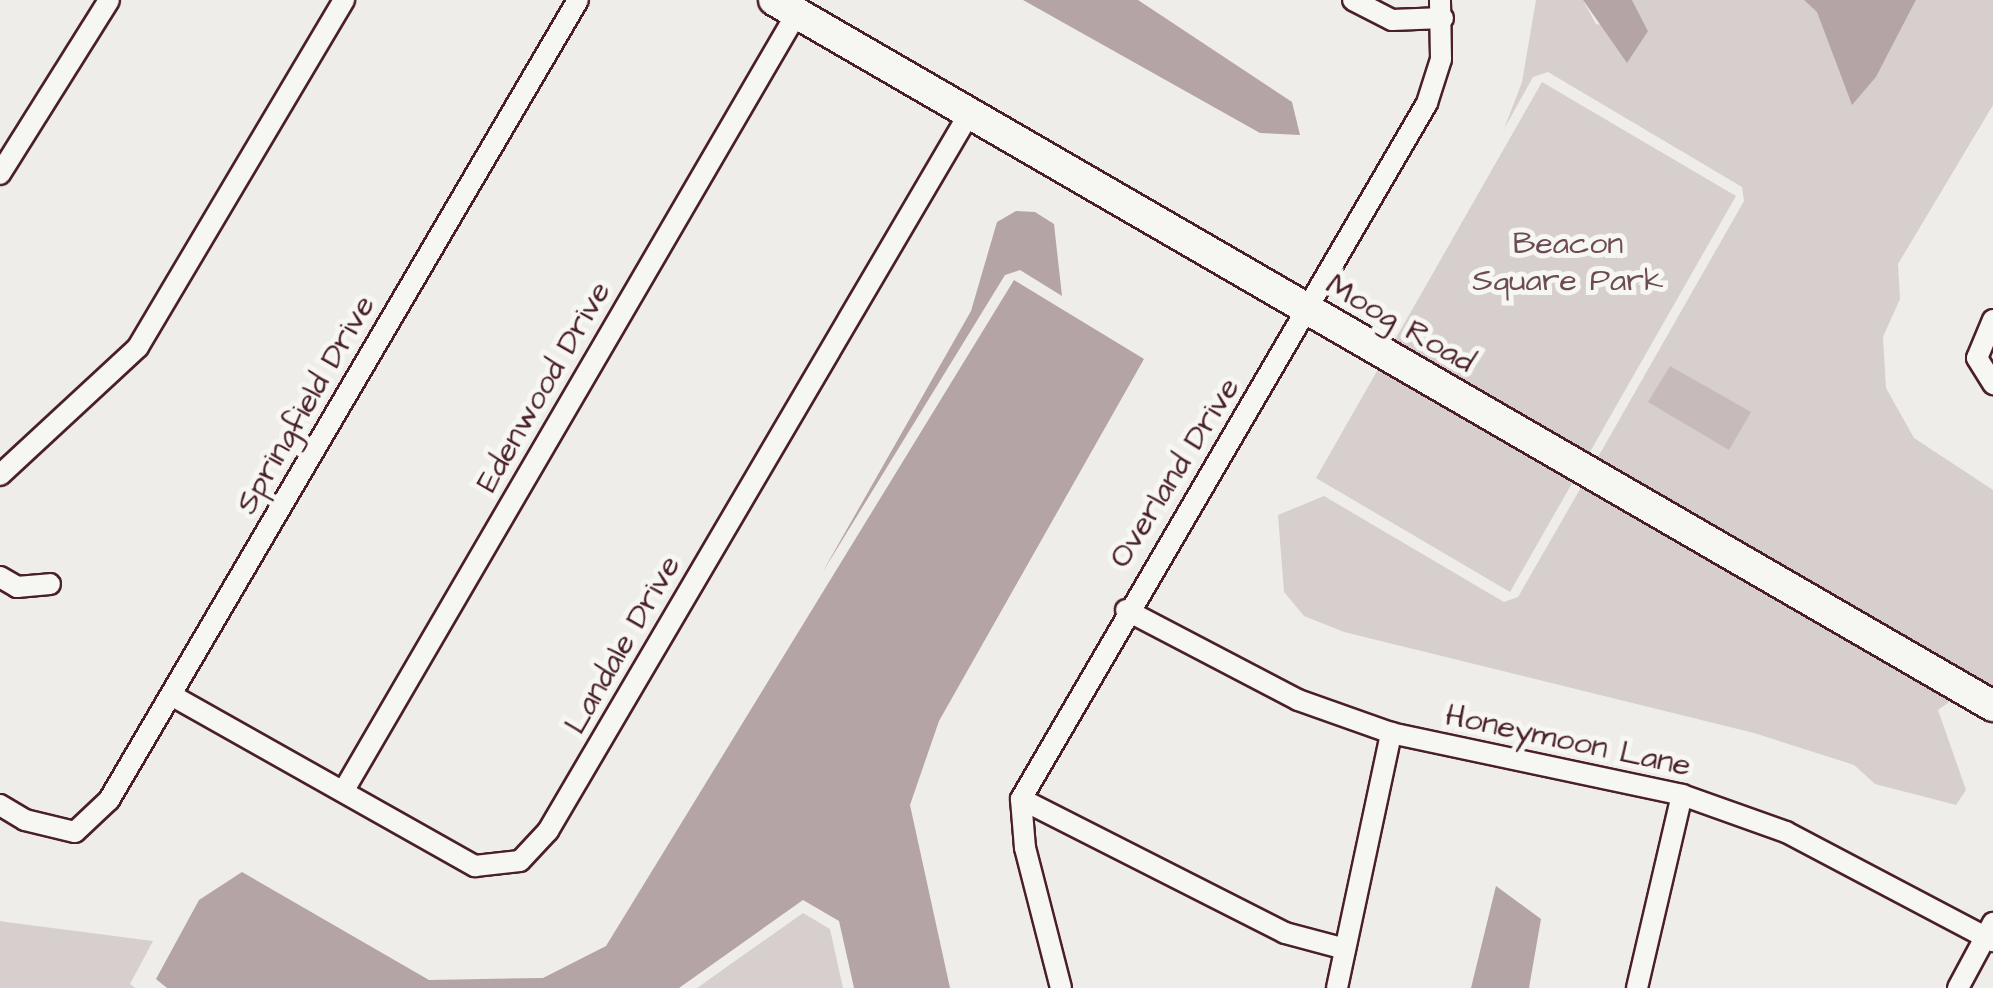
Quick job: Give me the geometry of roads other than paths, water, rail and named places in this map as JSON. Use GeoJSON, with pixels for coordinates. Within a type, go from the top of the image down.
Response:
{"type":"FeatureCollection","features":[{"type":"Feature","properties":{"kind":"street"},"geometry":{"type":"LineString","coordinates":[[0,174],[109,0]]}},
{"type":"Feature","properties":{"kind":"street"},"geometry":{"type":"LineString","coordinates":[[0,475],[138,348],[344,0]]}},
{"type":"Feature","properties":{"kind":"street","name":"Springfield Drive"},"geometry":{"type":"LineString","coordinates":[[0,805],[25,820],[75,832],[109,800],[578,0]]}},
{"type":"Feature","properties":{"kind":"street"},"geometry":{"type":"LineString","coordinates":[[1353,0],[1392,20],[1442,9]]}},
{"type":"Feature","properties":{"kind":"street","name":"Moog Road"},"geometry":{"type":"LineString","coordinates":[[785,6],[1993,706]]}},
{"type":"Feature","properties":{"kind":"street","name":"Edenwood Drive"},"geometry":{"type":"LineString","coordinates":[[344,790],[785,6]]}},
{"type":"Feature","properties":{"kind":"street","name":"Overland Drive"},"geometry":{"type":"LineString","coordinates":[[1021,799],[1126,610],[1309,312],[1427,104],[1441,59],[1442,9]]}},
{"type":"Feature","properties":{"kind":"street","name":"Landale Drive"},"geometry":{"type":"LineString","coordinates":[[171,695],[475,866],[520,861],[548,832],[968,114]]}},
{"type":"Feature","properties":{"kind":"street"},"geometry":{"type":"LineString","coordinates":[[1993,320],[1977,358],[1993,384]]}},
{"type":"Feature","properties":{"kind":"street"},"geometry":{"type":"LineString","coordinates":[[0,577],[17,587],[50,584]]}},
{"type":"Feature","properties":{"kind":"street","name":"Honeymoon Lane"},"geometry":{"type":"LineString","coordinates":[[1126,610],[1298,700],[1390,733],[1682,795],[1786,832],[1991,933]]}},
{"type":"Feature","properties":{"kind":"street"},"geometry":{"type":"LineString","coordinates":[[1337,988],[1390,733]]}},
{"type":"Feature","properties":{"kind":"street"},"geometry":{"type":"LineString","coordinates":[[1637,988],[1682,795]]}},
{"type":"Feature","properties":{"kind":"street"},"geometry":{"type":"LineString","coordinates":[[1021,799],[1285,934],[1346,949]]}},
{"type":"Feature","properties":{"kind":"street"},"geometry":{"type":"LineString","coordinates":[[1021,799],[1025,848],[1060,988]]}},
{"type":"Feature","properties":{"kind":"street"},"geometry":{"type":"LineString","coordinates":[[1958,988],[1991,933]]}},
{"type":"Feature","properties":{"kind":"park label","name":"Beacon Square Park"},"geometry":{"type":"Point","coordinates":[1568,264]}}]}
